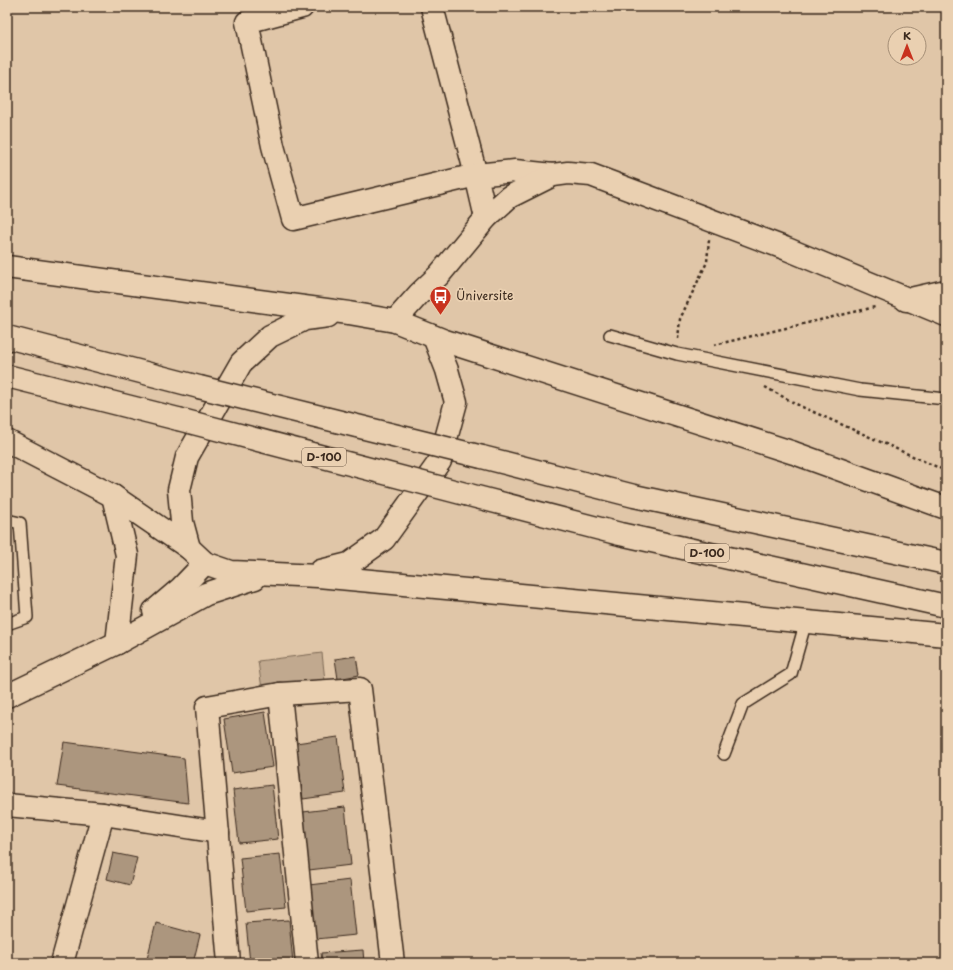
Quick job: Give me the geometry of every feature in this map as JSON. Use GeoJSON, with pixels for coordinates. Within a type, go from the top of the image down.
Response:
{"type":"FeatureCollection","features":[{"type":"Feature","properties":{"kind":"main road"},"geometry":{"type":"LineString","coordinates":[[302,7],[246,14],[273,146],[294,219],[476,175],[515,172],[553,175],[568,173],[591,175],[787,248],[906,300],[946,315]]}},
{"type":"Feature","properties":{"kind":"main road"},"geometry":{"type":"LineString","coordinates":[[432,7],[486,218]]}},
{"type":"Feature","properties":{"kind":"main road"},"geometry":{"type":"LineString","coordinates":[[395,321],[419,294],[439,275],[486,218],[509,197],[553,175]]}},
{"type":"Feature","properties":{"kind":"main road"},"geometry":{"type":"LineString","coordinates":[[7,268],[349,313],[395,321],[434,337],[794,453],[946,508]]}},
{"type":"Feature","properties":{"kind":"main road"},"geometry":{"type":"LineString","coordinates":[[906,300],[946,291]]}},
{"type":"Feature","properties":{"kind":"main road"},"geometry":{"type":"LineString","coordinates":[[189,548],[182,522],[179,490],[187,457],[242,363],[270,336],[305,319],[349,313]]}},
{"type":"Feature","properties":{"kind":"main road"},"geometry":{"type":"LineString","coordinates":[[7,337],[199,387],[634,496],[946,563]]}},
{"type":"Feature","properties":{"kind":"main road"},"geometry":{"type":"LineString","coordinates":[[304,576],[349,564],[384,539],[440,461],[456,402],[447,370],[434,337]]}},
{"type":"Feature","properties":{"kind":"main road","name":"D-100"},"geometry":{"type":"LineString","coordinates":[[7,376],[620,534],[946,606]]}},
{"type":"Feature","properties":{"kind":"main road"},"geometry":{"type":"LineString","coordinates":[[7,441],[113,496],[189,548],[205,563],[231,572],[263,575],[304,576],[946,635]]}},
{"type":"Feature","properties":{"kind":"main road"},"geometry":{"type":"LineString","coordinates":[[113,496],[127,555],[117,643]]}},
{"type":"Feature","properties":{"kind":"main road"},"geometry":{"type":"LineString","coordinates":[[117,643],[181,588],[205,563]]}},
{"type":"Feature","properties":{"kind":"main road"},"geometry":{"type":"LineString","coordinates":[[7,696],[117,643],[206,594],[263,575]]}},
{"type":"Feature","properties":{"kind":"main road"},"geometry":{"type":"LineString","coordinates":[[229,963],[207,707],[280,694],[360,689],[393,963]]}},
{"type":"Feature","properties":{"kind":"main road"},"geometry":{"type":"LineString","coordinates":[[280,694],[307,963]]}},
{"type":"Feature","properties":{"kind":"main road"},"geometry":{"type":"LineString","coordinates":[[7,805],[103,814],[218,832]]}},
{"type":"Feature","properties":{"kind":"main road"},"geometry":{"type":"LineString","coordinates":[[62,963],[103,814]]}},
{"type":"Feature","properties":{"kind":"lane"},"geometry":{"type":"LineString","coordinates":[[610,335],[677,354],[860,390],[946,399]]}},
{"type":"Feature","properties":{"kind":"lane"},"geometry":{"type":"LineString","coordinates":[[7,520],[20,522],[27,617],[7,624]]}},
{"type":"Feature","properties":{"kind":"lane"},"geometry":{"type":"LineString","coordinates":[[724,754],[743,704],[791,674],[806,621]]}},
{"type":"Feature","properties":{"kind":"path"},"geometry":{"type":"LineString","coordinates":[[677,354],[680,319],[706,262],[709,239],[705,218]]}},
{"type":"Feature","properties":{"kind":"path"},"geometry":{"type":"LineString","coordinates":[[708,347],[876,307]]}},
{"type":"Feature","properties":{"kind":"path"},"geometry":{"type":"LineString","coordinates":[[743,367],[763,386],[800,406],[946,471]]}},
{"type":"Feature","properties":{"kind":"shaded area"},"geometry":{"type":"Polygon","coordinates":[[[322,653],[325,681],[262,689],[258,661],[322,653]]]}},
{"type":"Feature","properties":{"kind":"building"},"geometry":{"type":"Polygon","coordinates":[[[356,656],[359,675],[338,679],[335,659],[356,656]]]}},
{"type":"Feature","properties":{"kind":"building"},"geometry":{"type":"Polygon","coordinates":[[[265,712],[273,767],[232,773],[224,719],[265,712]]]}},
{"type":"Feature","properties":{"kind":"building"},"geometry":{"type":"Polygon","coordinates":[[[338,737],[345,793],[303,799],[296,743],[338,737]]]}},
{"type":"Feature","properties":{"kind":"building"},"geometry":{"type":"Polygon","coordinates":[[[64,742],[184,758],[188,803],[57,786],[64,742]]]}},
{"type":"Feature","properties":{"kind":"building"},"geometry":{"type":"Polygon","coordinates":[[[272,785],[278,839],[239,843],[233,790],[272,785]]]}},
{"type":"Feature","properties":{"kind":"building"},"geometry":{"type":"Polygon","coordinates":[[[345,807],[351,865],[309,870],[303,812],[345,807]]]}},
{"type":"Feature","properties":{"kind":"building"},"geometry":{"type":"Polygon","coordinates":[[[113,853],[137,858],[130,885],[107,879],[113,853]]]}},
{"type":"Feature","properties":{"kind":"building"},"geometry":{"type":"Polygon","coordinates":[[[280,854],[286,907],[246,911],[240,858],[280,854]]]}},
{"type":"Feature","properties":{"kind":"building"},"geometry":{"type":"Polygon","coordinates":[[[350,880],[356,935],[316,939],[309,885],[350,880]]]}},
{"type":"Feature","properties":{"kind":"building"},"geometry":{"type":"Polygon","coordinates":[[[289,920],[293,963],[250,963],[246,923],[289,920]]]}},
{"type":"Feature","properties":{"kind":"building"},"geometry":{"type":"Polygon","coordinates":[[[156,923],[200,935],[193,963],[146,963],[156,923]]]}},
{"type":"Feature","properties":{"kind":"building"},"geometry":{"type":"Polygon","coordinates":[[[363,950],[364,963],[322,963],[321,953],[363,950]]]}},
{"type":"Feature","properties":{"kind":"place","name":"Üniversite"},"geometry":{"type":"Point","coordinates":[441,316]}}]}
